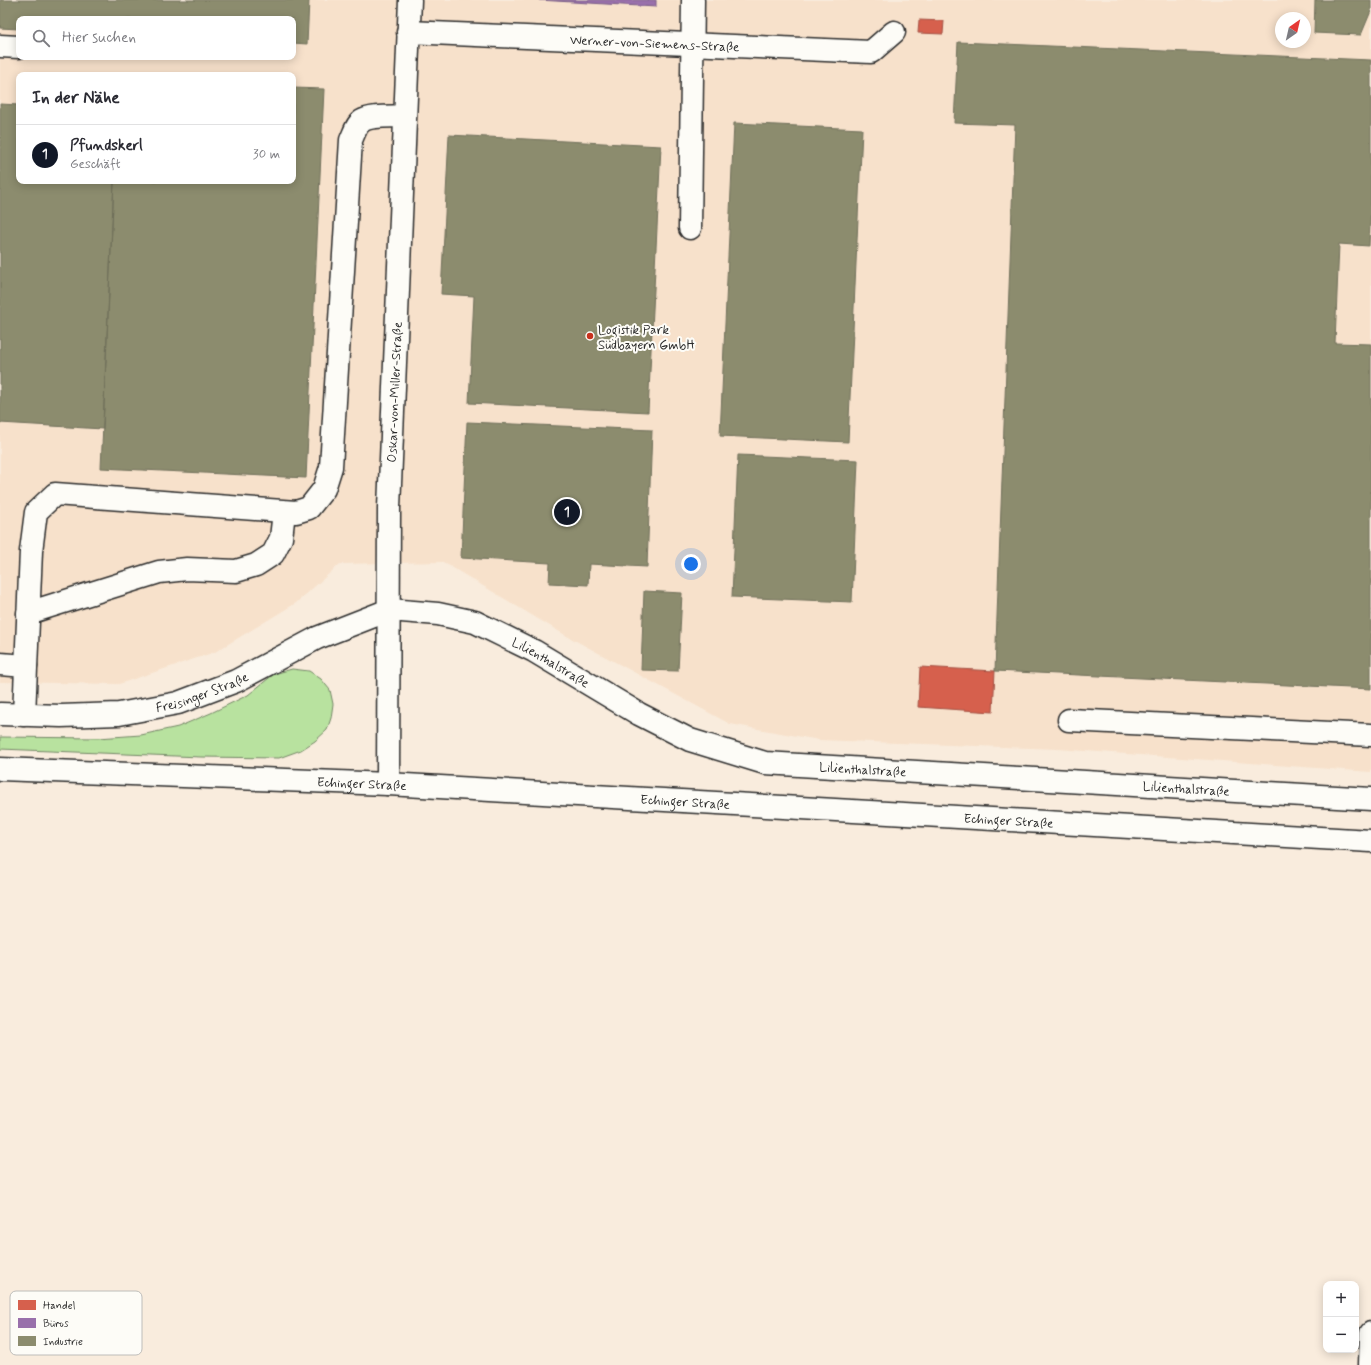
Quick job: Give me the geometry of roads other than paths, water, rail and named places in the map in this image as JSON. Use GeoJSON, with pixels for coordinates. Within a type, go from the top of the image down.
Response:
{"type":"FeatureCollection","features":[{"type":"Feature","properties":{"kind":"street","name":"Oskar-von-Miller-Straße"},"geometry":{"type":"LineString","coordinates":[[388,784],[389,508],[404,116],[410,0]]}},
{"type":"Feature","properties":{"kind":"street"},"geometry":{"type":"LineString","coordinates":[[690,228],[693,0]]}},
{"type":"Feature","properties":{"kind":"street","name":"Werner-von-Siemens-Straße"},"geometry":{"type":"LineString","coordinates":[[408,32],[871,52],[894,32]]}},
{"type":"Feature","properties":{"kind":"street"},"geometry":{"type":"LineString","coordinates":[[0,46],[16,47]]}},
{"type":"Feature","properties":{"kind":"street"},"geometry":{"type":"LineString","coordinates":[[24,715],[31,551],[36,512],[55,494],[296,512],[309,508],[324,489],[331,467],[351,140],[355,130],[362,121],[373,117],[404,116]]}},
{"type":"Feature","properties":{"kind":"street"},"geometry":{"type":"LineString","coordinates":[[28,613],[159,572],[187,569],[236,571],[256,565],[273,554],[280,538],[284,512]]}},
{"type":"Feature","properties":{"kind":"street","name":"Freisinger Straße"},"geometry":{"type":"LineString","coordinates":[[0,714],[61,716],[119,714],[178,704],[236,681],[317,638],[389,610]]}},
{"type":"Feature","properties":{"kind":"street","name":"Lilienthalstraße"},"geometry":{"type":"LineString","coordinates":[[389,610],[438,614],[475,622],[534,651],[639,714],[690,740],[765,763],[1371,799]]}},
{"type":"Feature","properties":{"kind":"street"},"geometry":{"type":"LineString","coordinates":[[0,664],[26,666]]}},
{"type":"Feature","properties":{"kind":"street"},"geometry":{"type":"LineString","coordinates":[[1069,720],[1371,735]]}},
{"type":"Feature","properties":{"kind":"street","name":"Echinger Straße"},"geometry":{"type":"LineString","coordinates":[[0,769],[388,784],[1371,841]]}},
{"type":"Feature","properties":{"kind":"street"},"geometry":{"type":"LineString","coordinates":[[1370,1365],[1371,1333]]}},
{"type":"Feature","properties":{"kind":"place","name":"Logistik Park Südbayern GmbH"},"geometry":{"type":"Point","coordinates":[590,336]}},
{"type":"Feature","properties":{"kind":"place","name":"Pfundskerl"},"geometry":{"type":"Point","coordinates":[567,512]}}]}
